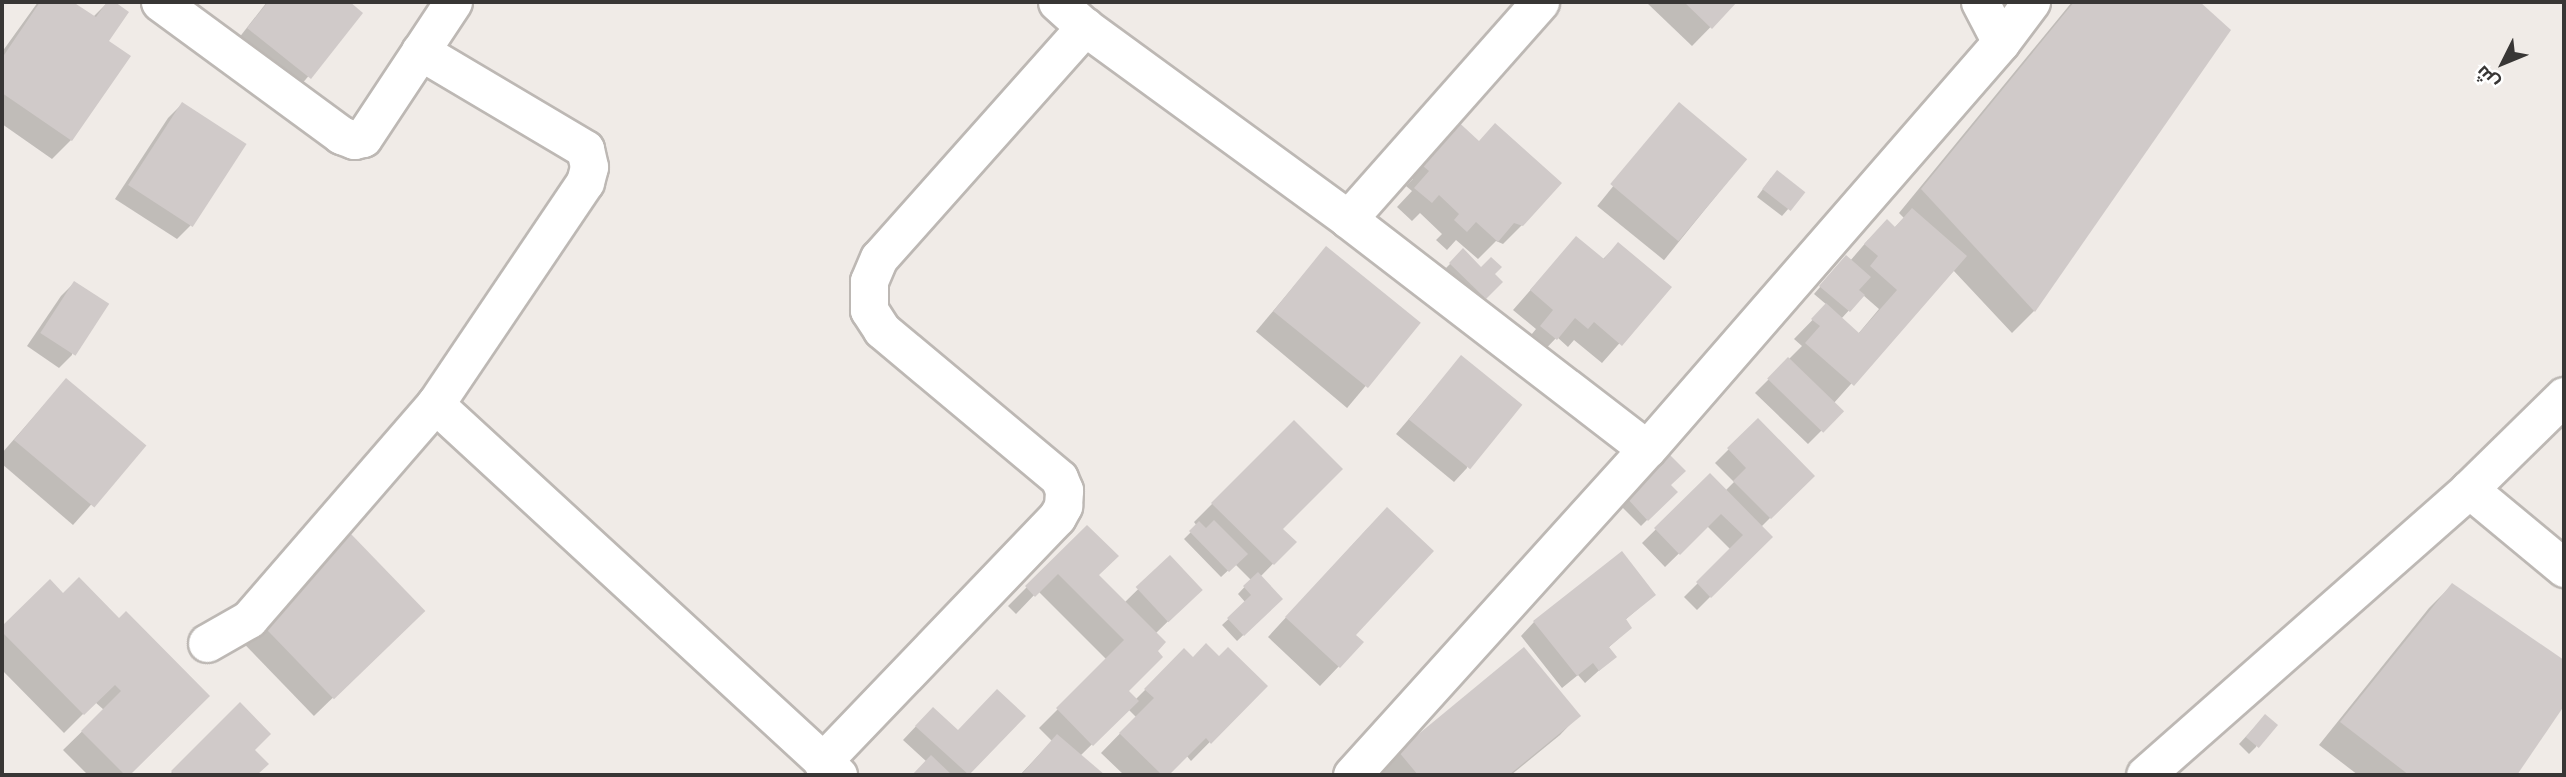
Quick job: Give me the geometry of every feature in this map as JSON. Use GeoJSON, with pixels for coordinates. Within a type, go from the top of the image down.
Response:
{"type":"FeatureCollection","features":[{"type":"Feature","properties":{"kind":"street"},"geometry":{"type":"LineString","coordinates":[[160,2],[341,135],[354,140],[363,138],[453,2]]}},
{"type":"Feature","properties":{"kind":"street"},"geometry":{"type":"LineString","coordinates":[[1057,2],[1085,27],[1348,219],[1647,449]]}},
{"type":"Feature","properties":{"kind":"street"},"geometry":{"type":"LineString","coordinates":[[1348,219],[1540,2]]}},
{"type":"Feature","properties":{"kind":"street"},"geometry":{"type":"LineString","coordinates":[[1980,2],[2001,42]]}},
{"type":"Feature","properties":{"kind":"street"},"geometry":{"type":"LineString","coordinates":[[1352,775],[1647,449],[2001,42],[2031,2]]}},
{"type":"Feature","properties":{"kind":"street"},"geometry":{"type":"LineString","coordinates":[[435,404],[830,769],[1057,517],[1063,506],[1064,490],[1059,478],[882,330],[869,310],[869,281],[879,258],[1085,27]]}},
{"type":"Feature","properties":{"kind":"street"},"geometry":{"type":"LineString","coordinates":[[207,643],[249,619],[435,404],[585,182],[589,167],[586,149],[420,51]]}},
{"type":"Feature","properties":{"kind":"street"},"geometry":{"type":"LineString","coordinates":[[2145,775],[2469,489],[2564,396]]}},
{"type":"Feature","properties":{"kind":"street"},"geometry":{"type":"LineString","coordinates":[[2469,489],[2564,568]]}},
{"type":"Feature","properties":{"kind":"building"},"geometry":{"type":"Polygon","coordinates":[[[40,2],[73,2],[96,17],[107,2],[115,2],[129,12],[109,41],[131,56],[72,141],[2,93],[2,58],[40,2]]]}},
{"type":"Feature","properties":{"kind":"building"},"geometry":{"type":"Polygon","coordinates":[[[268,2],[350,2],[363,13],[311,79],[247,28],[268,2]]]}},
{"type":"Feature","properties":{"kind":"building"},"geometry":{"type":"Polygon","coordinates":[[[1684,2],[1737,2],[1712,29],[1684,2]]]}},
{"type":"Feature","properties":{"kind":"building"},"geometry":{"type":"Polygon","coordinates":[[[2074,2],[2200,2],[2231,30],[2035,312],[1921,189],[2074,2]]]}},
{"type":"Feature","properties":{"kind":"building"},"geometry":{"type":"Polygon","coordinates":[[[182,102],[247,144],[193,227],[128,185],[182,102]]]}},
{"type":"Feature","properties":{"kind":"building"},"geometry":{"type":"Polygon","coordinates":[[[1679,102],[1747,159],[1678,241],[1610,184],[1679,102]]]}},
{"type":"Feature","properties":{"kind":"building"},"geometry":{"type":"Polygon","coordinates":[[[1452,116],[1479,141],[1495,123],[1562,183],[1523,226],[1514,223],[1498,242],[1476,222],[1467,232],[1454,220],[1459,214],[1439,195],[1432,203],[1414,188],[1429,171],[1423,166],[1430,159],[1421,151],[1452,116]]]}},
{"type":"Feature","properties":{"kind":"building"},"geometry":{"type":"Polygon","coordinates":[[[1777,170],[1805,192],[1791,211],[1762,189],[1777,170]]]}},
{"type":"Feature","properties":{"kind":"building"},"geometry":{"type":"Polygon","coordinates":[[[1912,208],[1967,256],[1854,386],[1805,343],[1820,326],[1811,319],[1826,303],[1859,333],[1897,290],[1870,266],[1878,256],[1864,244],[1887,219],[1895,227],[1912,208]]]}},
{"type":"Feature","properties":{"kind":"building"},"geometry":{"type":"Polygon","coordinates":[[[1576,236],[1604,259],[1618,242],[1672,287],[1622,346],[1594,322],[1588,329],[1575,318],[1557,340],[1540,326],[1553,310],[1530,290],[1576,236]]]}},
{"type":"Feature","properties":{"kind":"building"},"geometry":{"type":"Polygon","coordinates":[[[1326,246],[1421,323],[1368,388],[1273,311],[1326,246]]]}},
{"type":"Feature","properties":{"kind":"building"},"geometry":{"type":"Polygon","coordinates":[[[1463,248],[1481,267],[1491,257],[1502,267],[1495,274],[1503,282],[1486,299],[1449,263],[1463,248]]]}},
{"type":"Feature","properties":{"kind":"building"},"geometry":{"type":"Polygon","coordinates":[[[1846,255],[1871,277],[1859,290],[1865,295],[1850,312],[1819,286],[1846,255]]]}},
{"type":"Feature","properties":{"kind":"building"},"geometry":{"type":"Polygon","coordinates":[[[74,281],[109,304],[75,356],[40,333],[74,281]]]}},
{"type":"Feature","properties":{"kind":"building"},"geometry":{"type":"Polygon","coordinates":[[[1461,355],[1522,405],[1470,469],[1409,420],[1461,355]]]}},
{"type":"Feature","properties":{"kind":"building"},"geometry":{"type":"Polygon","coordinates":[[[1788,357],[1844,411],[1823,433],[1767,379],[1788,357]]]}},
{"type":"Feature","properties":{"kind":"building"},"geometry":{"type":"Polygon","coordinates":[[[66,378],[146,445],[94,508],[14,440],[66,378]]]}},
{"type":"Feature","properties":{"kind":"building"},"geometry":{"type":"Polygon","coordinates":[[[1758,418],[1815,476],[1771,519],[1733,481],[1746,468],[1727,448],[1758,418]]]}},
{"type":"Feature","properties":{"kind":"building"},"geometry":{"type":"Polygon","coordinates":[[[1294,420],[1343,469],[1283,529],[1297,542],[1274,565],[1211,503],[1294,420]]]}},
{"type":"Feature","properties":{"kind":"building"},"geometry":{"type":"Polygon","coordinates":[[[1670,455],[1686,471],[1671,485],[1678,492],[1648,521],[1626,497],[1670,455]]]}},
{"type":"Feature","properties":{"kind":"building"},"geometry":{"type":"Polygon","coordinates":[[[1710,473],[1773,537],[1711,598],[1696,582],[1743,535],[1721,514],[1680,555],[1654,528],[1710,473]]]}},
{"type":"Feature","properties":{"kind":"building"},"geometry":{"type":"Polygon","coordinates":[[[1387,507],[1434,551],[1356,635],[1364,642],[1340,668],[1285,617],[1387,507]]]}},
{"type":"Feature","properties":{"kind":"building"},"geometry":{"type":"Polygon","coordinates":[[[1214,520],[1248,554],[1229,572],[1189,531],[1199,521],[1206,528],[1214,520]]]}},
{"type":"Feature","properties":{"kind":"building"},"geometry":{"type":"Polygon","coordinates":[[[1087,525],[1119,556],[1099,575],[1166,642],[1158,651],[1163,657],[1129,691],[1139,701],[1093,746],[1056,708],[1124,640],[1058,574],[1035,597],[1025,586],[1087,525]]]}},
{"type":"Feature","properties":{"kind":"building"},"geometry":{"type":"Polygon","coordinates":[[[351,534],[425,611],[334,699],[260,622],[351,534]]]}},
{"type":"Feature","properties":{"kind":"building"},"geometry":{"type":"Polygon","coordinates":[[[1622,551],[1656,595],[1626,619],[1632,628],[1609,647],[1617,657],[1599,671],[1593,663],[1577,676],[1533,621],[1622,551]]]}},
{"type":"Feature","properties":{"kind":"building"},"geometry":{"type":"Polygon","coordinates":[[[1170,555],[1203,590],[1168,622],[1136,587],[1170,555]]]}},
{"type":"Feature","properties":{"kind":"building"},"geometry":{"type":"Polygon","coordinates":[[[1258,572],[1283,599],[1244,636],[1227,618],[1251,595],[1243,586],[1258,572]]]}},
{"type":"Feature","properties":{"kind":"building"},"geometry":{"type":"Polygon","coordinates":[[[79,577],[119,618],[126,611],[210,696],[130,775],[125,775],[81,731],[121,691],[115,685],[84,715],[2,632],[2,626],[50,579],[63,593],[79,577]]]}},
{"type":"Feature","properties":{"kind":"building"},"geometry":{"type":"Polygon","coordinates":[[[2452,583],[2564,660],[2564,706],[2517,775],[2409,775],[2340,722],[2452,583]]]}},
{"type":"Feature","properties":{"kind":"building"},"geometry":{"type":"Polygon","coordinates":[[[1206,643],[1219,656],[1228,647],[1268,686],[1211,744],[1206,738],[1169,775],[1162,775],[1119,733],[1154,698],[1144,689],[1184,648],[1193,657],[1206,643]]]}},
{"type":"Feature","properties":{"kind":"building"},"geometry":{"type":"Polygon","coordinates":[[[1524,647],[1581,716],[1509,775],[1418,775],[1398,751],[1524,647]]]}},
{"type":"Feature","properties":{"kind":"building"},"geometry":{"type":"Polygon","coordinates":[[[997,689],[1026,716],[969,775],[915,726],[933,707],[958,730],[997,689]]]}},
{"type":"Feature","properties":{"kind":"building"},"geometry":{"type":"Polygon","coordinates":[[[240,702],[271,734],[255,750],[269,764],[257,775],[175,775],[171,771],[240,702]]]}},
{"type":"Feature","properties":{"kind":"building"},"geometry":{"type":"Polygon","coordinates":[[[2265,714],[2278,725],[2259,748],[2246,737],[2265,714]]]}},
{"type":"Feature","properties":{"kind":"building"},"geometry":{"type":"Polygon","coordinates":[[[1057,734],[1105,775],[1021,775],[1057,734]]]}},
{"type":"Feature","properties":{"kind":"building"},"geometry":{"type":"Polygon","coordinates":[[[931,755],[952,775],[912,775],[931,755]]]}}]}
